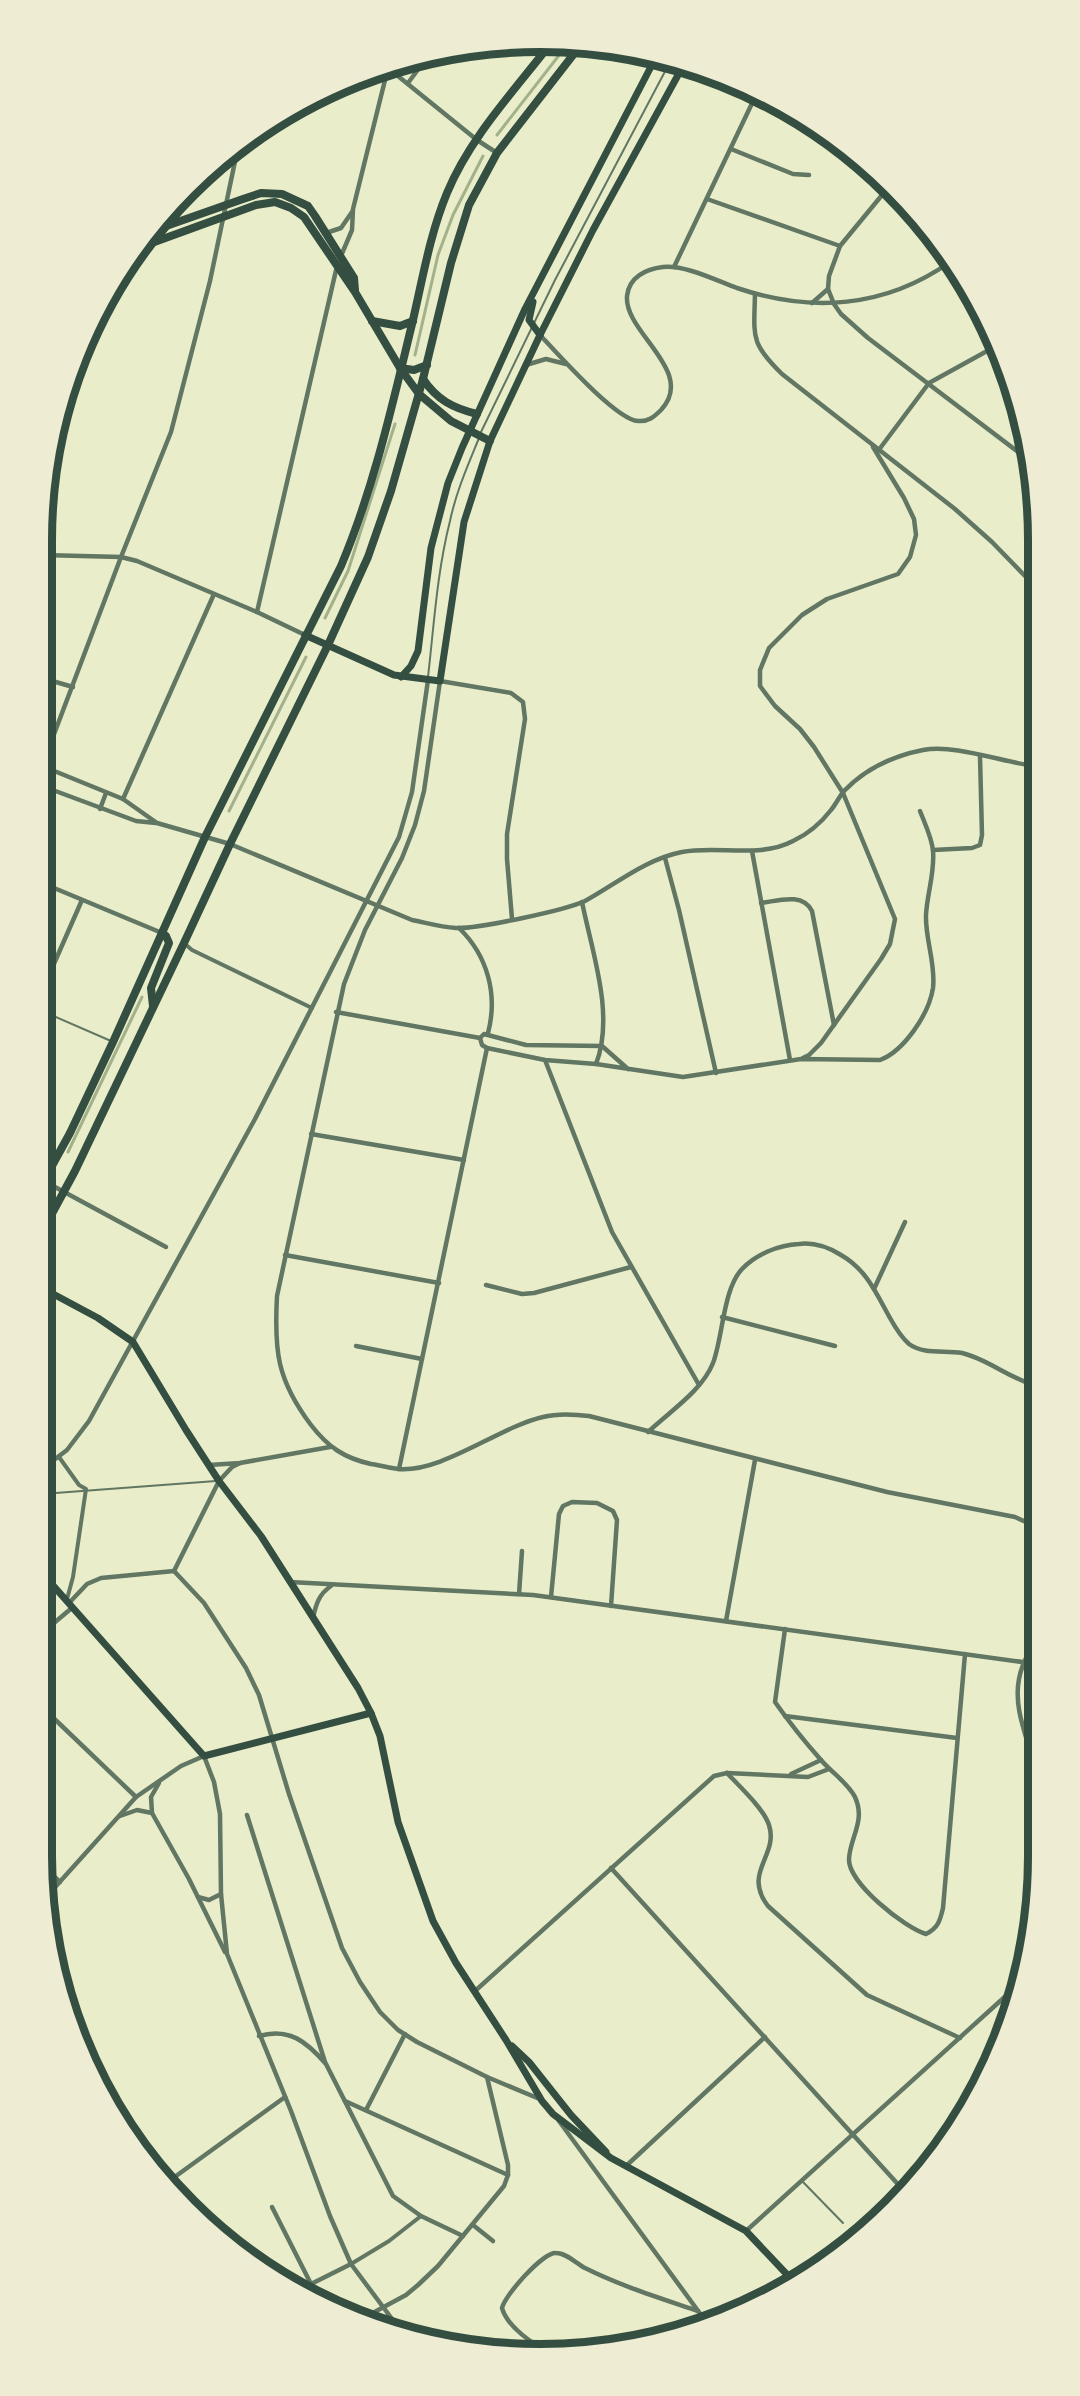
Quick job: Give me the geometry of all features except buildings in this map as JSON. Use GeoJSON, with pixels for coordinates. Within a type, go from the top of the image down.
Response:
{"type":"FeatureCollection","features":[{"type":"Feature","properties":{"kind":"main road"},"geometry":{"type":"LineString","coordinates":[[52,1165],[70,1133],[113,1042],[205,837],[354,536],[413,321],[426,258],[438,219],[459,169],[477,140],[544,52]]}},
{"type":"Feature","properties":{"kind":"main road"},"geometry":{"type":"LineString","coordinates":[[52,1214],[328,645],[378,530],[427,365],[458,233],[469,205],[497,153],[574,54]]}},
{"type":"Feature","properties":{"kind":"main road"},"geometry":{"type":"LineString","coordinates":[[401,677],[411,666],[418,651],[427,576],[438,516],[448,483],[469,431],[542,277],[652,66]]}},
{"type":"Feature","properties":{"kind":"main road"},"geometry":{"type":"LineString","coordinates":[[305,635],[401,677],[440,681],[464,522],[490,441],[525,365],[593,230],[679,73]]}},
{"type":"Feature","properties":{"kind":"main road"},"geometry":{"type":"LineString","coordinates":[[167,226],[261,194],[282,194],[308,206],[354,278],[355,292]]}},
{"type":"Feature","properties":{"kind":"main road"},"geometry":{"type":"LineString","coordinates":[[154,242],[266,203],[275,202],[287,206],[304,217],[355,292],[400,368],[419,394],[438,413],[490,441]]}},
{"type":"Feature","properties":{"kind":"main road"},"geometry":{"type":"LineString","coordinates":[[328,254],[341,256]]}},
{"type":"Feature","properties":{"kind":"main road"},"geometry":{"type":"LineString","coordinates":[[540,335],[531,327],[529,320],[530,310],[542,277]]}},
{"type":"Feature","properties":{"kind":"main road"},"geometry":{"type":"LineString","coordinates":[[372,321],[400,326],[413,321]]}},
{"type":"Feature","properties":{"kind":"main road"},"geometry":{"type":"LineString","coordinates":[[400,368],[414,370],[427,365]]}},
{"type":"Feature","properties":{"kind":"main road"},"geometry":{"type":"LineString","coordinates":[[423,379],[445,403],[477,414]]}},
{"type":"Feature","properties":{"kind":"main road"},"geometry":{"type":"LineString","coordinates":[[153,1008],[151,988],[169,943],[162,933]]}},
{"type":"Feature","properties":{"kind":"main road"},"geometry":{"type":"LineString","coordinates":[[52,1293],[98,1318],[133,1342],[219,1481],[261,1536],[371,1713],[380,1736],[398,1822],[426,1905],[446,1946],[542,2101],[553,2114],[611,2158],[746,2231],[788,2276]]}},
{"type":"Feature","properties":{"kind":"main road"},"geometry":{"type":"LineString","coordinates":[[52,1584],[204,1756],[371,1713]]}},
{"type":"Feature","properties":{"kind":"main road"},"geometry":{"type":"LineString","coordinates":[[506,2040],[529,2062],[571,2115],[611,2158]]}},
{"type":"Feature","properties":{"kind":"main road"},"geometry":{"type":"LineString","coordinates":[[542,2101],[571,2115]]}},
{"type":"Feature","properties":{"kind":"street"},"geometry":{"type":"LineString","coordinates":[[408,83],[419,68]]}},
{"type":"Feature","properties":{"kind":"street"},"geometry":{"type":"LineString","coordinates":[[396,74],[477,140],[497,153]]}},
{"type":"Feature","properties":{"kind":"street"},"geometry":{"type":"LineString","coordinates":[[341,256],[352,230],[353,210],[386,77]]}},
{"type":"Feature","properties":{"kind":"street"},"geometry":{"type":"LineString","coordinates":[[674,267],[753,102]]}},
{"type":"Feature","properties":{"kind":"street"},"geometry":{"type":"LineString","coordinates":[[731,148],[793,174],[809,175]]}},
{"type":"Feature","properties":{"kind":"street"},"geometry":{"type":"LineString","coordinates":[[52,741],[171,432],[210,280],[236,159]]}},
{"type":"Feature","properties":{"kind":"street"},"geometry":{"type":"LineString","coordinates":[[883,193],[840,246],[829,276],[828,289],[834,304],[868,338],[1019,453]]}},
{"type":"Feature","properties":{"kind":"street"},"geometry":{"type":"LineString","coordinates":[[707,200],[840,246]]}},
{"type":"Feature","properties":{"kind":"street"},"geometry":{"type":"LineString","coordinates":[[326,233],[341,228],[353,210]]}},
{"type":"Feature","properties":{"kind":"street"},"geometry":{"type":"LineString","coordinates":[[256,612],[337,266]]}},
{"type":"Feature","properties":{"kind":"street"},"geometry":{"type":"LineString","coordinates":[[540,335],[618,414],[640,422],[653,418],[665,405],[670,392],[670,376],[632,314],[627,301],[627,293],[636,277],[644,272],[674,267],[755,294],[834,304],[894,291],[933,274],[943,267]]}},
{"type":"Feature","properties":{"kind":"street"},"geometry":{"type":"LineString","coordinates":[[812,303],[828,289]]}},
{"type":"Feature","properties":{"kind":"street"},"geometry":{"type":"LineString","coordinates":[[755,294],[754,332],[764,356],[782,374],[973,525],[1028,580]]}},
{"type":"Feature","properties":{"kind":"street"},"geometry":{"type":"LineString","coordinates":[[878,451],[929,383],[989,350]]}},
{"type":"Feature","properties":{"kind":"street"},"geometry":{"type":"LineString","coordinates":[[525,365],[546,359],[569,365]]}},
{"type":"Feature","properties":{"kind":"street"},"geometry":{"type":"LineString","coordinates":[[801,1059],[810,1055],[834,1025],[890,944],[895,919],[843,793],[800,729],[766,695],[760,686],[760,670],[769,648],[802,615],[827,598],[898,574],[907,562],[916,536],[914,519],[873,447]]}},
{"type":"Feature","properties":{"kind":"street"},"geometry":{"type":"LineString","coordinates":[[52,555],[121,557],[147,565],[305,635]]}},
{"type":"Feature","properties":{"kind":"street"},"geometry":{"type":"LineString","coordinates":[[123,799],[214,594]]}},
{"type":"Feature","properties":{"kind":"street"},"geometry":{"type":"LineString","coordinates":[[52,1462],[86,1426],[255,1119],[368,902],[399,837],[408,808],[428,680]]}},
{"type":"Feature","properties":{"kind":"street"},"geometry":{"type":"LineString","coordinates":[[52,681],[74,687]]}},
{"type":"Feature","properties":{"kind":"street"},"geometry":{"type":"LineString","coordinates":[[512,919],[507,834],[525,719],[524,702],[511,693],[440,681],[424,790],[415,825],[402,858],[350,965],[336,1012],[277,1296],[275,1337],[282,1374],[298,1407],[330,1447],[342,1455],[360,1461],[399,1469],[422,1467],[543,1417],[567,1414],[589,1416],[755,1460],[887,1492],[1015,1517],[1028,1523]]}},
{"type":"Feature","properties":{"kind":"street"},"geometry":{"type":"LineString","coordinates":[[52,790],[136,821],[157,823],[230,844],[420,922],[459,928],[512,919],[582,902],[651,862],[681,852],[725,849],[752,851],[771,849],[792,842],[812,830],[832,810],[843,793],[873,767],[900,756],[926,749],[966,752],[1028,765]]}},
{"type":"Feature","properties":{"kind":"street"},"geometry":{"type":"LineString","coordinates":[[933,850],[977,848],[982,841],[980,756]]}},
{"type":"Feature","properties":{"kind":"street"},"geometry":{"type":"LineString","coordinates":[[52,770],[123,799],[157,823]]}},
{"type":"Feature","properties":{"kind":"street"},"geometry":{"type":"LineString","coordinates":[[100,809],[106,793]]}},
{"type":"Feature","properties":{"kind":"street"},"geometry":{"type":"LineString","coordinates":[[480,1038],[482,1045],[487,1048],[545,1060],[596,1064],[683,1077],[790,1060],[880,1060],[890,1056],[910,1036],[929,1002],[933,988],[926,916],[933,850],[920,811]]}},
{"type":"Feature","properties":{"kind":"street"},"geometry":{"type":"LineString","coordinates":[[752,851],[790,1060]]}},
{"type":"Feature","properties":{"kind":"street"},"geometry":{"type":"LineString","coordinates":[[664,858],[679,910],[716,1073]]}},
{"type":"Feature","properties":{"kind":"street"},"geometry":{"type":"LineString","coordinates":[[52,888],[162,933]]}},
{"type":"Feature","properties":{"kind":"street"},"geometry":{"type":"LineString","coordinates":[[761,903],[794,899],[809,904],[834,1025]]}},
{"type":"Feature","properties":{"kind":"street"},"geometry":{"type":"LineString","coordinates":[[52,968],[82,900]]}},
{"type":"Feature","properties":{"kind":"street"},"geometry":{"type":"LineString","coordinates":[[582,902],[603,1011],[602,1046],[596,1064]]}},
{"type":"Feature","properties":{"kind":"street"},"geometry":{"type":"LineString","coordinates":[[459,928],[471,941],[483,961],[488,976],[492,1000],[488,1033]]}},
{"type":"Feature","properties":{"kind":"street"},"geometry":{"type":"LineString","coordinates":[[184,943],[192,950],[312,1008]]}},
{"type":"Feature","properties":{"kind":"street"},"geometry":{"type":"LineString","coordinates":[[336,1012],[480,1038]]}},
{"type":"Feature","properties":{"kind":"street"},"geometry":{"type":"LineString","coordinates":[[480,1038],[488,1033],[519,1044],[602,1046],[628,1069]]}},
{"type":"Feature","properties":{"kind":"street"},"geometry":{"type":"LineString","coordinates":[[549,1046],[545,1060],[612,1232],[699,1385]]}},
{"type":"Feature","properties":{"kind":"street"},"geometry":{"type":"LineString","coordinates":[[399,1469],[487,1048]]}},
{"type":"Feature","properties":{"kind":"street"},"geometry":{"type":"LineString","coordinates":[[311,1134],[464,1160]]}},
{"type":"Feature","properties":{"kind":"street"},"geometry":{"type":"LineString","coordinates":[[52,1186],[166,1247]]}},
{"type":"Feature","properties":{"kind":"street"},"geometry":{"type":"LineString","coordinates":[[874,1289],[905,1222]]}},
{"type":"Feature","properties":{"kind":"street"},"geometry":{"type":"LineString","coordinates":[[648,1432],[699,1385],[712,1365],[720,1341],[722,1317],[741,1270],[752,1261],[782,1245],[811,1243],[831,1249],[856,1263],[867,1276],[898,1331],[909,1344],[924,1351],[963,1354],[1028,1382]]}},
{"type":"Feature","properties":{"kind":"street"},"geometry":{"type":"LineString","coordinates":[[285,1255],[439,1283]]}},
{"type":"Feature","properties":{"kind":"street"},"geometry":{"type":"LineString","coordinates":[[486,1285],[522,1294],[534,1293],[631,1267]]}},
{"type":"Feature","properties":{"kind":"street"},"geometry":{"type":"LineString","coordinates":[[722,1317],[835,1346]]}},
{"type":"Feature","properties":{"kind":"street"},"geometry":{"type":"LineString","coordinates":[[356,1346],[422,1359]]}},
{"type":"Feature","properties":{"kind":"street"},"geometry":{"type":"LineString","coordinates":[[209,1465],[240,1463],[330,1447]]}},
{"type":"Feature","properties":{"kind":"street"},"geometry":{"type":"LineString","coordinates":[[59,1457],[80,1485],[86,1489],[70,1603]]}},
{"type":"Feature","properties":{"kind":"street"},"geometry":{"type":"LineString","coordinates":[[726,1622],[755,1460]]}},
{"type":"Feature","properties":{"kind":"street"},"geometry":{"type":"LineString","coordinates":[[174,1571],[219,1481],[232,1467],[240,1463]]}},
{"type":"Feature","properties":{"kind":"street"},"geometry":{"type":"LineString","coordinates":[[551,1598],[559,1514],[563,1506],[572,1502],[597,1503],[613,1511],[617,1520],[611,1606]]}},
{"type":"Feature","properties":{"kind":"street"},"geometry":{"type":"LineString","coordinates":[[519,1594],[522,1551]]}},
{"type":"Feature","properties":{"kind":"street"},"geometry":{"type":"LineString","coordinates":[[52,1622],[87,1584],[101,1578],[174,1571]]}},
{"type":"Feature","properties":{"kind":"street"},"geometry":{"type":"LineString","coordinates":[[174,1571],[204,1603],[246,1668],[259,1695],[289,1794],[342,1948],[360,1982],[380,2012],[388,2022],[405,2034],[487,2077],[542,2101]]}},
{"type":"Feature","properties":{"kind":"street"},"geometry":{"type":"LineString","coordinates":[[290,1582],[331,1586],[519,1594],[1028,1662]]}},
{"type":"Feature","properties":{"kind":"street"},"geometry":{"type":"LineString","coordinates":[[313,1618],[318,1599],[331,1586]]}},
{"type":"Feature","properties":{"kind":"street"},"geometry":{"type":"LineString","coordinates":[[785,1629],[775,1702],[821,1760],[854,1795],[860,1816],[849,1858],[850,1869],[880,1903],[909,1927],[926,1934],[935,1930],[942,1908],[964,1654]]}},
{"type":"Feature","properties":{"kind":"street"},"geometry":{"type":"LineString","coordinates":[[1028,1656],[1019,1677],[1018,1705],[1028,1741]]}},
{"type":"Feature","properties":{"kind":"street"},"geometry":{"type":"LineString","coordinates":[[785,1716],[957,1738]]}},
{"type":"Feature","properties":{"kind":"street"},"geometry":{"type":"LineString","coordinates":[[52,1717],[136,1797]]}},
{"type":"Feature","properties":{"kind":"street"},"geometry":{"type":"LineString","coordinates":[[54,1888],[136,1797],[181,1766],[204,1756],[214,1782],[220,1814],[221,1894],[227,1954]]}},
{"type":"Feature","properties":{"kind":"street"},"geometry":{"type":"LineString","coordinates":[[790,1775],[821,1760]]}},
{"type":"Feature","properties":{"kind":"street"},"geometry":{"type":"LineString","coordinates":[[474,1991],[714,1776],[727,1773],[815,1776],[829,1769]]}},
{"type":"Feature","properties":{"kind":"street"},"geometry":{"type":"LineString","coordinates":[[727,1773],[768,1823],[771,1834],[757,1884],[760,1896],[768,1906],[858,1989],[878,2001],[960,2038]]}},
{"type":"Feature","properties":{"kind":"street"},"geometry":{"type":"LineString","coordinates":[[160,1782],[151,1797],[152,1813],[227,1954],[351,2264],[394,2321]]}},
{"type":"Feature","properties":{"kind":"street"},"geometry":{"type":"LineString","coordinates":[[118,1817],[137,1810],[152,1813]]}},
{"type":"Feature","properties":{"kind":"street"},"geometry":{"type":"LineString","coordinates":[[247,1815],[326,2064],[393,2196],[421,2216],[463,2236]]}},
{"type":"Feature","properties":{"kind":"street"},"geometry":{"type":"LineString","coordinates":[[611,1868],[899,2186]]}},
{"type":"Feature","properties":{"kind":"street"},"geometry":{"type":"LineString","coordinates":[[53,1876],[60,1882]]}},
{"type":"Feature","properties":{"kind":"street"},"geometry":{"type":"LineString","coordinates":[[198,1897],[208,1900],[221,1894]]}},
{"type":"Feature","properties":{"kind":"street"},"geometry":{"type":"LineString","coordinates":[[746,2231],[1007,1995]]}},
{"type":"Feature","properties":{"kind":"street"},"geometry":{"type":"LineString","coordinates":[[260,2036],[271,2032],[285,2033],[303,2040],[326,2064]]}},
{"type":"Feature","properties":{"kind":"street"},"geometry":{"type":"LineString","coordinates":[[366,2110],[405,2034]]}},
{"type":"Feature","properties":{"kind":"street"},"geometry":{"type":"LineString","coordinates":[[626,2166],[765,2037]]}},
{"type":"Feature","properties":{"kind":"street"},"geometry":{"type":"LineString","coordinates":[[372,2313],[418,2285],[473,2225],[500,2191],[508,2175],[508,2165],[487,2077]]}},
{"type":"Feature","properties":{"kind":"street"},"geometry":{"type":"LineString","coordinates":[[174,2178],[285,2097]]}},
{"type":"Feature","properties":{"kind":"street"},"geometry":{"type":"LineString","coordinates":[[345,2101],[508,2175]]}},
{"type":"Feature","properties":{"kind":"street"},"geometry":{"type":"LineString","coordinates":[[553,2114],[702,2316]]}},
{"type":"Feature","properties":{"kind":"street"},"geometry":{"type":"LineString","coordinates":[[272,2207],[311,2284],[389,2241],[421,2216]]}},
{"type":"Feature","properties":{"kind":"street"},"geometry":{"type":"LineString","coordinates":[[473,2225],[493,2241]]}},
{"type":"Feature","properties":{"kind":"street"},"geometry":{"type":"LineString","coordinates":[[535,2344],[505,2317],[502,2308],[505,2299],[528,2272],[550,2254],[560,2253],[584,2268],[624,2285],[698,2311]]}},
{"type":"Feature","properties":{"kind":"lane"},"geometry":{"type":"LineString","coordinates":[[428,680],[439,578],[450,520],[479,436],[531,327],[667,69]]}},
{"type":"Feature","properties":{"kind":"lane"},"geometry":{"type":"LineString","coordinates":[[52,1015],[113,1042]]}},
{"type":"Feature","properties":{"kind":"lane"},"geometry":{"type":"LineString","coordinates":[[52,1493],[219,1481]]}},
{"type":"Feature","properties":{"kind":"lane"},"geometry":{"type":"LineString","coordinates":[[802,2181],[843,2223]]}},
{"type":"Feature","properties":{"kind":"waterway"},"geometry":{"type":"LineString","coordinates":[[497,135],[561,53]]}},
{"type":"Feature","properties":{"kind":"waterway"},"geometry":{"type":"LineString","coordinates":[[415,355],[438,255],[453,215],[483,156]]}},
{"type":"Feature","properties":{"kind":"waterway"},"geometry":{"type":"LineString","coordinates":[[325,618],[348,571],[395,424]]}},
{"type":"Feature","properties":{"kind":"waterway"},"geometry":{"type":"LineString","coordinates":[[229,811],[306,657]]}},
{"type":"Feature","properties":{"kind":"waterway"},"geometry":{"type":"LineString","coordinates":[[68,1152],[142,997]]}}]}
